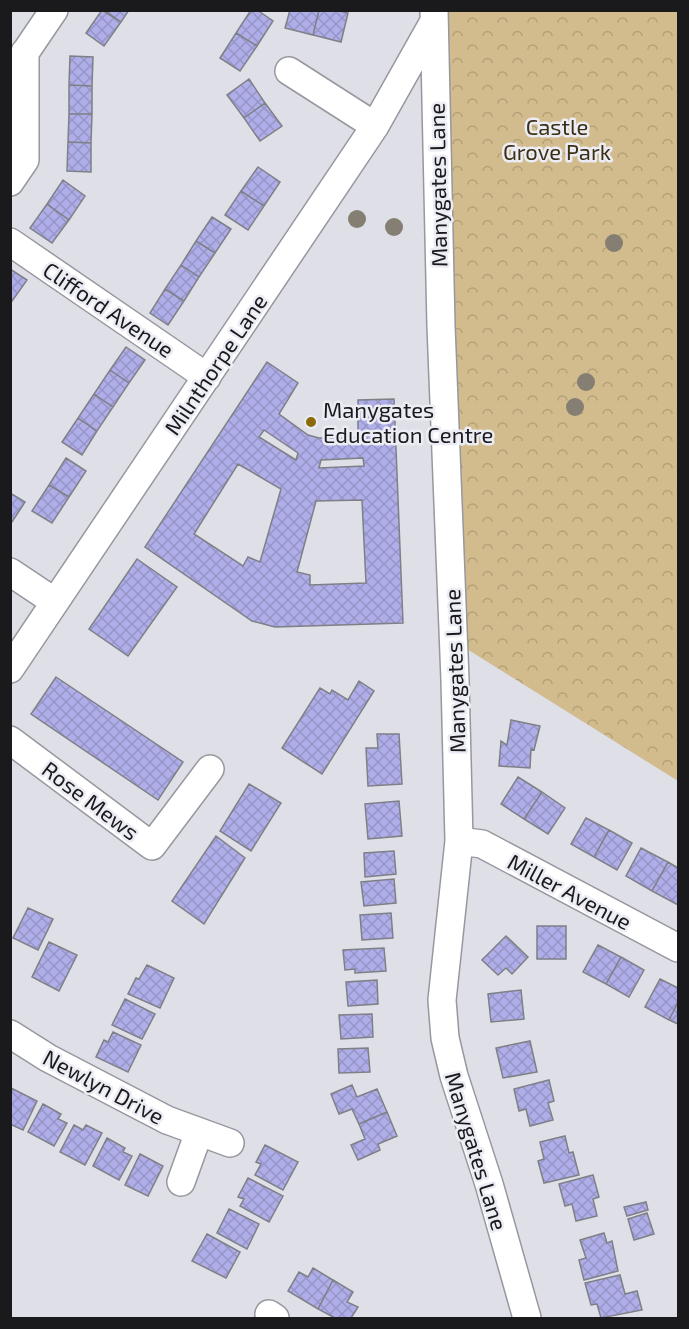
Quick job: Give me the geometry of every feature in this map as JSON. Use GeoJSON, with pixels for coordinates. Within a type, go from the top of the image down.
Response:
{"type":"FeatureCollection","features":[{"type":"Feature","properties":{"kind":"street"},"geometry":{"type":"LineString","coordinates":[[10,182],[25,160],[19,55],[54,10]]}},
{"type":"Feature","properties":{"kind":"street","name":"Milnthorpe Lane"},"geometry":{"type":"LineString","coordinates":[[10,669],[23,654],[54,602],[375,126],[433,17]]}},
{"type":"Feature","properties":{"kind":"street","name":"Manygates Lane"},"geometry":{"type":"LineString","coordinates":[[433,17],[441,326],[456,680],[459,841],[442,1000],[445,1038],[453,1076],[489,1184],[527,1318]]}},
{"type":"Feature","properties":{"kind":"street"},"geometry":{"type":"LineString","coordinates":[[289,71],[375,126]]}},
{"type":"Feature","properties":{"kind":"street","name":"Clifford Avenue"},"geometry":{"type":"LineString","coordinates":[[10,242],[207,377]]}},
{"type":"Feature","properties":{"kind":"street"},"geometry":{"type":"LineString","coordinates":[[10,572],[54,602]]}},
{"type":"Feature","properties":{"kind":"street","name":"Rose Mews"},"geometry":{"type":"LineString","coordinates":[[10,740],[152,846],[210,770]]}},
{"type":"Feature","properties":{"kind":"street","name":"Miller Avenue"},"geometry":{"type":"LineString","coordinates":[[459,841],[482,844],[678,948]]}},
{"type":"Feature","properties":{"kind":"street","name":"Newlyn Drive"},"geometry":{"type":"LineString","coordinates":[[10,1034],[48,1058],[167,1120],[230,1143]]}},
{"type":"Feature","properties":{"kind":"street"},"geometry":{"type":"LineString","coordinates":[[182,1182],[199,1132]]}},
{"type":"Feature","properties":{"kind":"green space","name":"Castle Grove Park"},"geometry":{"type":"Polygon","coordinates":[[[434,11],[678,11],[678,781],[454,641],[434,11]]]}},
{"type":"Feature","properties":{"kind":"building"},"geometry":{"type":"Polygon","coordinates":[[[102,10],[121,22],[104,46],[86,33],[102,10]]]}},
{"type":"Feature","properties":{"kind":"building"},"geometry":{"type":"Polygon","coordinates":[[[104,10],[129,10],[121,22],[104,10]]]}},
{"type":"Feature","properties":{"kind":"building"},"geometry":{"type":"Polygon","coordinates":[[[251,10],[257,10],[273,21],[257,46],[236,33],[251,10]]]}},
{"type":"Feature","properties":{"kind":"building"},"geometry":{"type":"Polygon","coordinates":[[[290,10],[319,10],[313,35],[285,28],[290,10]]]}},
{"type":"Feature","properties":{"kind":"building"},"geometry":{"type":"Polygon","coordinates":[[[319,10],[348,13],[341,42],[313,35],[319,10]]]}},
{"type":"Feature","properties":{"kind":"building"},"geometry":{"type":"Polygon","coordinates":[[[236,33],[257,46],[240,71],[220,58],[236,33]]]}},
{"type":"Feature","properties":{"kind":"building"},"geometry":{"type":"Polygon","coordinates":[[[70,56],[93,57],[92,86],[69,85],[70,56]]]}},
{"type":"Feature","properties":{"kind":"building"},"geometry":{"type":"Polygon","coordinates":[[[249,79],[265,103],[244,118],[227,95],[249,79]]]}},
{"type":"Feature","properties":{"kind":"building"},"geometry":{"type":"Polygon","coordinates":[[[69,85],[92,86],[92,114],[69,114],[69,85]]]}},
{"type":"Feature","properties":{"kind":"building"},"geometry":{"type":"Polygon","coordinates":[[[265,103],[282,126],[260,141],[244,118],[265,103]]]}},
{"type":"Feature","properties":{"kind":"building"},"geometry":{"type":"Polygon","coordinates":[[[69,114],[92,114],[91,143],[68,142],[69,114]]]}},
{"type":"Feature","properties":{"kind":"building"},"geometry":{"type":"Polygon","coordinates":[[[68,142],[91,143],[91,172],[67,171],[68,142]]]}},
{"type":"Feature","properties":{"kind":"building"},"geometry":{"type":"Polygon","coordinates":[[[258,167],[280,182],[264,206],[241,191],[258,167]]]}},
{"type":"Feature","properties":{"kind":"building"},"geometry":{"type":"Polygon","coordinates":[[[63,180],[85,196],[69,220],[47,204],[63,180]]]}},
{"type":"Feature","properties":{"kind":"building"},"geometry":{"type":"Polygon","coordinates":[[[241,191],[264,206],[248,230],[225,215],[241,191]]]}},
{"type":"Feature","properties":{"kind":"building"},"geometry":{"type":"Polygon","coordinates":[[[47,204],[69,220],[52,243],[30,228],[47,204]]]}},
{"type":"Feature","properties":{"kind":"building"},"geometry":{"type":"Polygon","coordinates":[[[212,217],[231,229],[215,253],[196,241],[212,217]]]}},
{"type":"Feature","properties":{"kind":"building"},"geometry":{"type":"Polygon","coordinates":[[[196,241],[215,253],[199,277],[181,265],[196,241]]]}},
{"type":"Feature","properties":{"kind":"building"},"geometry":{"type":"Polygon","coordinates":[[[181,265],[199,277],[184,301],[165,289],[181,265]]]}},
{"type":"Feature","properties":{"kind":"building"},"geometry":{"type":"Polygon","coordinates":[[[10,269],[27,280],[10,304],[10,269]]]}},
{"type":"Feature","properties":{"kind":"building"},"geometry":{"type":"Polygon","coordinates":[[[165,289],[184,301],[168,325],[150,313],[165,289]]]}},
{"type":"Feature","properties":{"kind":"building"},"geometry":{"type":"Polygon","coordinates":[[[126,347],[145,360],[129,383],[110,370],[126,347]]]}},
{"type":"Feature","properties":{"kind":"building"},"geometry":{"type":"Polygon","coordinates":[[[267,362],[298,383],[279,414],[308,435],[319,438],[358,438],[358,400],[394,399],[403,623],[275,627],[252,621],[145,547],[267,362]],[[264,430],[259,437],[296,460],[298,453],[264,430]],[[363,458],[321,460],[319,468],[364,466],[363,458]],[[238,464],[194,534],[243,566],[248,557],[260,562],[281,489],[238,464]],[[362,500],[316,501],[297,572],[310,575],[310,585],[366,583],[362,500]]]}},
{"type":"Feature","properties":{"kind":"building"},"geometry":{"type":"Polygon","coordinates":[[[110,370],[129,383],[113,407],[94,394],[110,370]]]}},
{"type":"Feature","properties":{"kind":"building"},"geometry":{"type":"Polygon","coordinates":[[[94,394],[113,407],[97,431],[78,418],[94,394]]]}},
{"type":"Feature","properties":{"kind":"building"},"geometry":{"type":"Polygon","coordinates":[[[78,418],[97,431],[82,455],[62,442],[78,418]]]}},
{"type":"Feature","properties":{"kind":"building"},"geometry":{"type":"Polygon","coordinates":[[[66,458],[86,471],[69,497],[49,485],[66,458]]]}},
{"type":"Feature","properties":{"kind":"building"},"geometry":{"type":"Polygon","coordinates":[[[49,485],[69,497],[52,523],[32,511],[49,485]]]}},
{"type":"Feature","properties":{"kind":"building"},"geometry":{"type":"Polygon","coordinates":[[[10,493],[25,502],[10,525],[10,493]]]}},
{"type":"Feature","properties":{"kind":"building"},"geometry":{"type":"Polygon","coordinates":[[[137,559],[177,587],[128,656],[89,629],[137,559]]]}},
{"type":"Feature","properties":{"kind":"building"},"geometry":{"type":"Polygon","coordinates":[[[56,677],[183,762],[158,800],[31,714],[56,677]]]}},
{"type":"Feature","properties":{"kind":"building"},"geometry":{"type":"Polygon","coordinates":[[[359,681],[374,691],[322,774],[282,748],[320,688],[330,694],[332,690],[348,700],[359,681]]]}},
{"type":"Feature","properties":{"kind":"building"},"geometry":{"type":"Polygon","coordinates":[[[511,720],[540,726],[534,750],[531,749],[530,768],[499,766],[501,741],[507,745],[511,720]]]}},
{"type":"Feature","properties":{"kind":"building"},"geometry":{"type":"Polygon","coordinates":[[[377,734],[399,734],[402,784],[368,786],[366,748],[378,748],[377,734]]]}},
{"type":"Feature","properties":{"kind":"building"},"geometry":{"type":"Polygon","coordinates":[[[518,777],[542,792],[524,819],[501,804],[518,777]]]}},
{"type":"Feature","properties":{"kind":"building"},"geometry":{"type":"Polygon","coordinates":[[[249,784],[281,803],[251,851],[220,831],[249,784]]]}},
{"type":"Feature","properties":{"kind":"building"},"geometry":{"type":"Polygon","coordinates":[[[542,792],[565,808],[548,834],[524,819],[542,792]]]}},
{"type":"Feature","properties":{"kind":"building"},"geometry":{"type":"Polygon","coordinates":[[[399,801],[402,836],[368,839],[365,804],[399,801]]]}},
{"type":"Feature","properties":{"kind":"building"},"geometry":{"type":"Polygon","coordinates":[[[586,818],[609,830],[594,857],[571,844],[586,818]]]}},
{"type":"Feature","properties":{"kind":"building"},"geometry":{"type":"Polygon","coordinates":[[[609,830],[632,843],[617,870],[594,857],[609,830]]]}},
{"type":"Feature","properties":{"kind":"building"},"geometry":{"type":"Polygon","coordinates":[[[216,836],[245,858],[204,924],[172,901],[216,836]]]}},
{"type":"Feature","properties":{"kind":"building"},"geometry":{"type":"Polygon","coordinates":[[[641,848],[668,862],[652,891],[626,876],[641,848]]]}},
{"type":"Feature","properties":{"kind":"building"},"geometry":{"type":"Polygon","coordinates":[[[394,851],[396,874],[365,877],[364,853],[394,851]]]}},
{"type":"Feature","properties":{"kind":"building"},"geometry":{"type":"Polygon","coordinates":[[[668,862],[678,868],[678,905],[652,891],[668,862]]]}},
{"type":"Feature","properties":{"kind":"building"},"geometry":{"type":"Polygon","coordinates":[[[394,879],[396,903],[364,906],[361,882],[394,879]]]}},
{"type":"Feature","properties":{"kind":"building"},"geometry":{"type":"Polygon","coordinates":[[[28,908],[53,919],[38,950],[13,938],[28,908]]]}},
{"type":"Feature","properties":{"kind":"building"},"geometry":{"type":"Polygon","coordinates":[[[391,913],[393,938],[362,940],[360,915],[391,913]]]}},
{"type":"Feature","properties":{"kind":"building"},"geometry":{"type":"Polygon","coordinates":[[[537,926],[566,926],[566,959],[537,959],[537,926]]]}},
{"type":"Feature","properties":{"kind":"building"},"geometry":{"type":"Polygon","coordinates":[[[506,936],[528,957],[512,974],[506,968],[498,975],[482,960],[506,936]]]}},
{"type":"Feature","properties":{"kind":"building"},"geometry":{"type":"Polygon","coordinates":[[[49,942],[77,955],[59,991],[32,977],[49,942]]]}},
{"type":"Feature","properties":{"kind":"building"},"geometry":{"type":"Polygon","coordinates":[[[598,945],[621,957],[606,984],[583,972],[598,945]]]}},
{"type":"Feature","properties":{"kind":"building"},"geometry":{"type":"Polygon","coordinates":[[[384,948],[386,971],[355,973],[355,969],[345,970],[343,950],[384,948]]]}},
{"type":"Feature","properties":{"kind":"building"},"geometry":{"type":"Polygon","coordinates":[[[621,957],[644,970],[629,997],[606,984],[621,957]]]}},
{"type":"Feature","properties":{"kind":"building"},"geometry":{"type":"Polygon","coordinates":[[[147,965],[174,978],[160,1008],[128,994],[136,978],[139,979],[147,965]]]}},
{"type":"Feature","properties":{"kind":"building"},"geometry":{"type":"Polygon","coordinates":[[[660,979],[678,988],[678,1002],[669,1020],[645,1007],[660,979]]]}},
{"type":"Feature","properties":{"kind":"building"},"geometry":{"type":"Polygon","coordinates":[[[377,980],[378,1004],[348,1006],[346,982],[377,980]]]}},
{"type":"Feature","properties":{"kind":"building"},"geometry":{"type":"Polygon","coordinates":[[[521,990],[524,1019],[491,1022],[488,994],[521,990]]]}},
{"type":"Feature","properties":{"kind":"building"},"geometry":{"type":"Polygon","coordinates":[[[125,999],[155,1014],[142,1039],[112,1025],[125,999]]]}},
{"type":"Feature","properties":{"kind":"building"},"geometry":{"type":"Polygon","coordinates":[[[678,1002],[678,1024],[669,1020],[678,1002]]]}},
{"type":"Feature","properties":{"kind":"building"},"geometry":{"type":"Polygon","coordinates":[[[372,1014],[373,1037],[341,1039],[339,1015],[372,1014]]]}},
{"type":"Feature","properties":{"kind":"building"},"geometry":{"type":"Polygon","coordinates":[[[113,1032],[141,1045],[128,1072],[96,1057],[104,1040],[108,1042],[113,1032]]]}},
{"type":"Feature","properties":{"kind":"building"},"geometry":{"type":"Polygon","coordinates":[[[530,1041],[537,1072],[503,1078],[496,1048],[530,1041]]]}},
{"type":"Feature","properties":{"kind":"building"},"geometry":{"type":"Polygon","coordinates":[[[368,1048],[370,1072],[339,1073],[338,1049],[368,1048]]]}},
{"type":"Feature","properties":{"kind":"building"},"geometry":{"type":"Polygon","coordinates":[[[549,1080],[554,1101],[548,1103],[553,1120],[530,1126],[526,1109],[519,1111],[514,1089],[549,1080]]]}},
{"type":"Feature","properties":{"kind":"building"},"geometry":{"type":"Polygon","coordinates":[[[352,1085],[357,1097],[377,1089],[387,1112],[359,1124],[352,1109],[339,1114],[331,1094],[352,1085]]]}},
{"type":"Feature","properties":{"kind":"building"},"geometry":{"type":"Polygon","coordinates":[[[11,1088],[37,1101],[23,1130],[10,1124],[11,1088]]]}},
{"type":"Feature","properties":{"kind":"building"},"geometry":{"type":"Polygon","coordinates":[[[43,1104],[61,1114],[58,1119],[67,1123],[54,1146],[28,1132],[43,1104]]]}},
{"type":"Feature","properties":{"kind":"building"},"geometry":{"type":"Polygon","coordinates":[[[387,1112],[397,1136],[378,1144],[380,1150],[358,1160],[351,1145],[365,1139],[359,1124],[387,1112]]]}},
{"type":"Feature","properties":{"kind":"building"},"geometry":{"type":"Polygon","coordinates":[[[74,1125],[83,1130],[86,1125],[102,1133],[85,1165],[60,1152],[74,1125]]]}},
{"type":"Feature","properties":{"kind":"building"},"geometry":{"type":"Polygon","coordinates":[[[565,1136],[569,1153],[573,1152],[579,1175],[544,1183],[538,1161],[544,1159],[540,1142],[565,1136]]]}},
{"type":"Feature","properties":{"kind":"building"},"geometry":{"type":"Polygon","coordinates":[[[107,1138],[125,1148],[123,1152],[132,1156],[119,1180],[93,1166],[107,1138]]]}},
{"type":"Feature","properties":{"kind":"building"},"geometry":{"type":"Polygon","coordinates":[[[265,1145],[298,1162],[283,1190],[255,1175],[261,1164],[256,1162],[265,1145]]]}},
{"type":"Feature","properties":{"kind":"building"},"geometry":{"type":"Polygon","coordinates":[[[140,1154],[163,1166],[148,1196],[125,1185],[140,1154]]]}},
{"type":"Feature","properties":{"kind":"building"},"geometry":{"type":"Polygon","coordinates":[[[593,1175],[599,1197],[593,1199],[597,1216],[576,1221],[572,1204],[565,1206],[559,1184],[593,1175]]]}},
{"type":"Feature","properties":{"kind":"building"},"geometry":{"type":"Polygon","coordinates":[[[248,1178],[283,1196],[269,1222],[240,1206],[244,1199],[238,1197],[248,1178]]]}},
{"type":"Feature","properties":{"kind":"building"},"geometry":{"type":"Polygon","coordinates":[[[646,1202],[648,1210],[627,1216],[624,1207],[646,1202]]]}},
{"type":"Feature","properties":{"kind":"building"},"geometry":{"type":"Polygon","coordinates":[[[229,1209],[259,1224],[247,1249],[217,1233],[229,1209]]]}},
{"type":"Feature","properties":{"kind":"building"},"geometry":{"type":"Polygon","coordinates":[[[647,1213],[654,1234],[634,1240],[628,1219],[647,1213]]]}},
{"type":"Feature","properties":{"kind":"building"},"geometry":{"type":"Polygon","coordinates":[[[604,1233],[607,1243],[612,1241],[618,1271],[584,1280],[579,1260],[586,1258],[580,1240],[604,1233]]]}},
{"type":"Feature","properties":{"kind":"building"},"geometry":{"type":"Polygon","coordinates":[[[207,1234],[240,1252],[226,1278],[192,1261],[207,1234]]]}},
{"type":"Feature","properties":{"kind":"building"},"geometry":{"type":"Polygon","coordinates":[[[313,1268],[333,1280],[318,1309],[288,1291],[299,1272],[308,1277],[313,1268]]]}},
{"type":"Feature","properties":{"kind":"building"},"geometry":{"type":"Polygon","coordinates":[[[620,1275],[625,1294],[637,1291],[642,1310],[601,1318],[597,1304],[591,1305],[585,1283],[620,1275]]]}},
{"type":"Feature","properties":{"kind":"building"},"geometry":{"type":"Polygon","coordinates":[[[333,1280],[353,1292],[347,1302],[358,1307],[351,1318],[335,1318],[318,1309],[333,1280]]]}},
{"type":"Feature","properties":{"kind":"place","name":"Manygates Education Centre"},"geometry":{"type":"Point","coordinates":[311,422]}}]}
